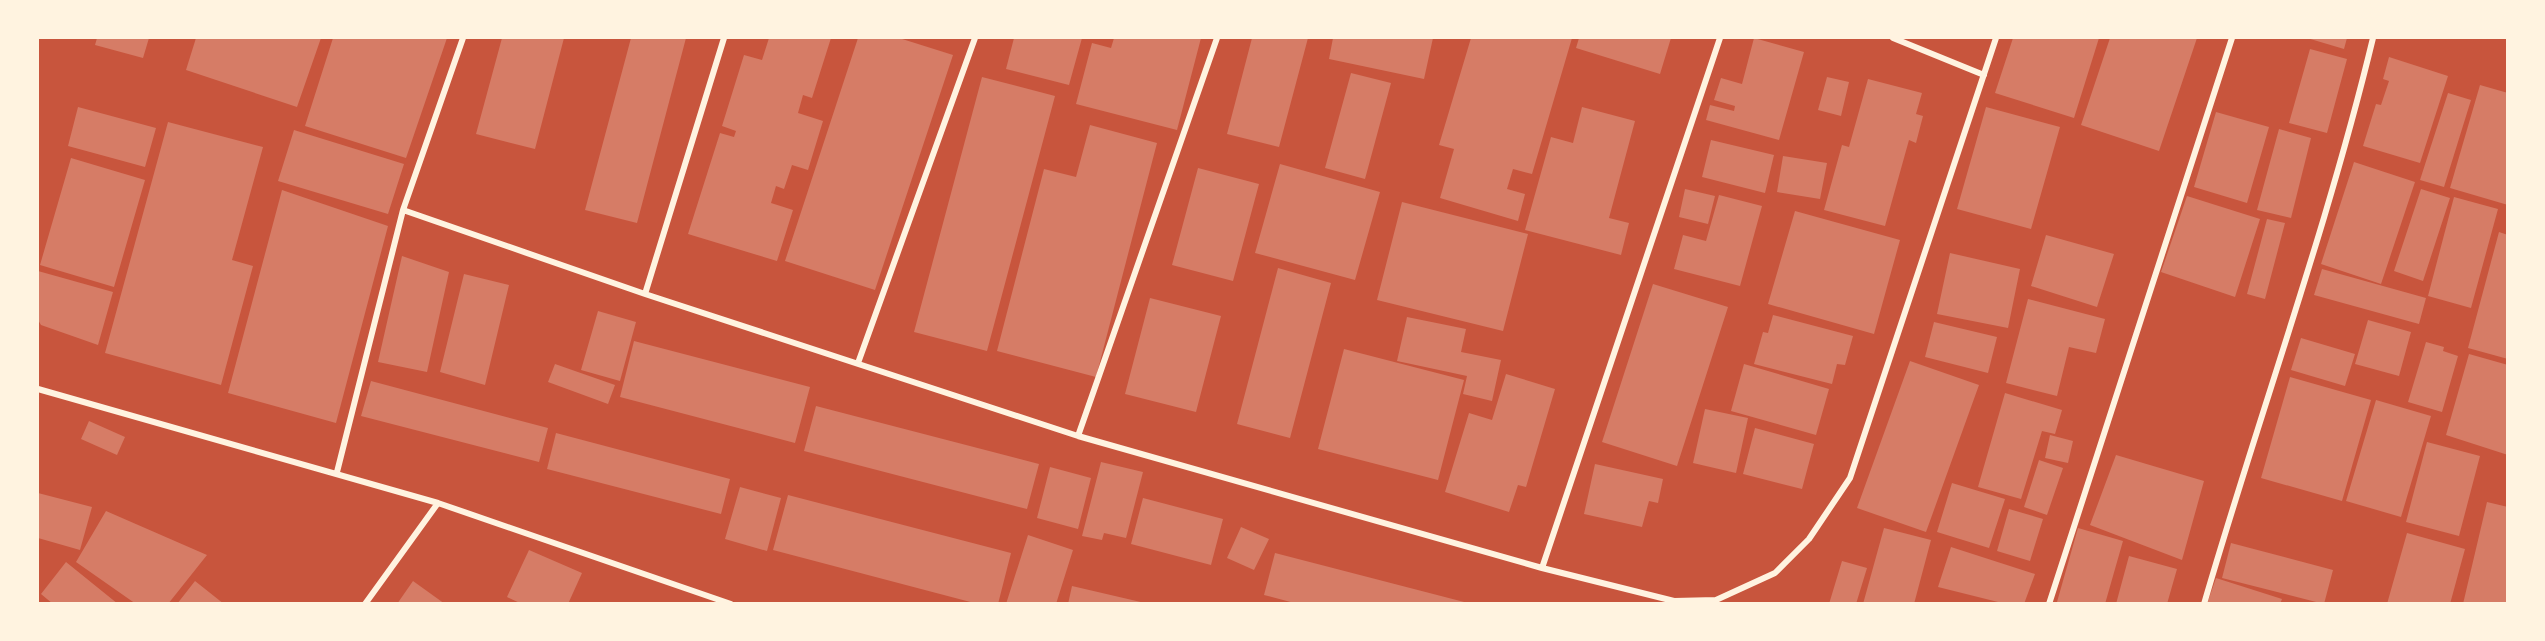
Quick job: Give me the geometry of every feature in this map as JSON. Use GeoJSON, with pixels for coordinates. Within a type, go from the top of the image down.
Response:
{"type":"FeatureCollection","features":[{"type":"Feature","properties":{"kind":"street"},"geometry":{"type":"LineString","coordinates":[[337,472],[403,210],[463,38]]}},
{"type":"Feature","properties":{"kind":"street"},"geometry":{"type":"LineString","coordinates":[[645,294],[724,38]]}},
{"type":"Feature","properties":{"kind":"street"},"geometry":{"type":"LineString","coordinates":[[858,363],[975,38]]}},
{"type":"Feature","properties":{"kind":"street"},"geometry":{"type":"LineString","coordinates":[[1078,436],[1217,38]]}},
{"type":"Feature","properties":{"kind":"street"},"geometry":{"type":"LineString","coordinates":[[1542,568],[1720,38]]}},
{"type":"Feature","properties":{"kind":"street"},"geometry":{"type":"LineString","coordinates":[[1893,38],[1984,75]]}},
{"type":"Feature","properties":{"kind":"street"},"geometry":{"type":"LineString","coordinates":[[403,210],[645,294],[1078,436],[1542,568],[1674,601],[1716,600],[1775,573],[1809,539],[1850,478],[1996,38]]}},
{"type":"Feature","properties":{"kind":"street"},"geometry":{"type":"LineString","coordinates":[[2049,603],[2232,38]]}},
{"type":"Feature","properties":{"kind":"street"},"geometry":{"type":"LineString","coordinates":[[2204,603],[2314,248],[2360,94],[2373,38]]}},
{"type":"Feature","properties":{"kind":"street"},"geometry":{"type":"LineString","coordinates":[[38,389],[337,472],[438,503],[731,603]]}},
{"type":"Feature","properties":{"kind":"street"},"geometry":{"type":"LineString","coordinates":[[365,603],[438,503]]}},
{"type":"Feature","properties":{"kind":"building"},"geometry":{"type":"Polygon","coordinates":[[[97,38],[149,38],[143,58],[95,45],[97,38]]]}},
{"type":"Feature","properties":{"kind":"building"},"geometry":{"type":"Polygon","coordinates":[[[196,38],[321,38],[297,107],[186,70],[196,38]]]}},
{"type":"Feature","properties":{"kind":"building"},"geometry":{"type":"Polygon","coordinates":[[[333,38],[447,38],[406,158],[305,126],[333,38]]]}},
{"type":"Feature","properties":{"kind":"building"},"geometry":{"type":"Polygon","coordinates":[[[502,38],[564,38],[535,149],[476,134],[502,38]]]}},
{"type":"Feature","properties":{"kind":"building"},"geometry":{"type":"Polygon","coordinates":[[[631,38],[686,38],[637,223],[585,210],[631,38]]]}},
{"type":"Feature","properties":{"kind":"building"},"geometry":{"type":"Polygon","coordinates":[[[769,38],[831,38],[812,98],[803,95],[798,113],[823,121],[808,170],[792,165],[784,189],[776,186],[771,203],[793,210],[777,261],[688,234],[720,133],[734,137],[736,131],[722,126],[744,55],[762,60],[769,38]]]}},
{"type":"Feature","properties":{"kind":"building"},"geometry":{"type":"Polygon","coordinates":[[[858,38],[899,38],[953,55],[875,290],[785,261],[858,38]]]}},
{"type":"Feature","properties":{"kind":"building"},"geometry":{"type":"Polygon","coordinates":[[[1014,38],[1082,38],[1069,85],[1006,69],[1014,38]]]}},
{"type":"Feature","properties":{"kind":"building"},"geometry":{"type":"Polygon","coordinates":[[[1114,38],[1201,38],[1177,130],[1076,104],[1092,43],[1111,48],[1114,38]]]}},
{"type":"Feature","properties":{"kind":"building"},"geometry":{"type":"Polygon","coordinates":[[[1252,38],[1308,38],[1279,147],[1227,134],[1252,38]]]}},
{"type":"Feature","properties":{"kind":"building"},"geometry":{"type":"Polygon","coordinates":[[[1333,38],[1433,38],[1424,79],[1329,59],[1333,38]]]}},
{"type":"Feature","properties":{"kind":"building"},"geometry":{"type":"Polygon","coordinates":[[[1471,38],[1572,38],[1532,174],[1513,169],[1507,189],[1525,194],[1518,221],[1440,198],[1454,149],[1439,145],[1471,38]]]}},
{"type":"Feature","properties":{"kind":"building"},"geometry":{"type":"Polygon","coordinates":[[[1579,38],[1671,38],[1660,74],[1576,48],[1579,38]]]}},
{"type":"Feature","properties":{"kind":"building"},"geometry":{"type":"Polygon","coordinates":[[[1754,38],[1804,52],[1779,140],[1706,120],[1710,105],[1734,111],[1735,106],[1714,100],[1721,78],[1742,84],[1754,38]]]}},
{"type":"Feature","properties":{"kind":"building"},"geometry":{"type":"Polygon","coordinates":[[[2013,38],[2099,38],[2074,118],[1995,93],[2013,38]]]}},
{"type":"Feature","properties":{"kind":"building"},"geometry":{"type":"Polygon","coordinates":[[[2110,38],[2197,38],[2159,151],[2081,125],[2110,38]]]}},
{"type":"Feature","properties":{"kind":"building"},"geometry":{"type":"Polygon","coordinates":[[[2307,38],[2347,38],[2344,49],[2307,38]]]}},
{"type":"Feature","properties":{"kind":"building"},"geometry":{"type":"Polygon","coordinates":[[[2310,49],[2347,59],[2327,133],[2289,123],[2310,49]]]}},
{"type":"Feature","properties":{"kind":"building"},"geometry":{"type":"Polygon","coordinates":[[[2389,57],[2448,76],[2420,163],[2363,146],[2376,104],[2381,105],[2389,81],[2383,79],[2389,57]]]}},
{"type":"Feature","properties":{"kind":"building"},"geometry":{"type":"Polygon","coordinates":[[[1351,73],[1391,83],[1365,179],[1325,168],[1351,73]]]}},
{"type":"Feature","properties":{"kind":"building"},"geometry":{"type":"Polygon","coordinates":[[[982,77],[1055,96],[987,351],[914,332],[982,77]]]}},
{"type":"Feature","properties":{"kind":"building"},"geometry":{"type":"Polygon","coordinates":[[[1827,77],[1849,82],[1841,116],[1818,110],[1827,77]]]}},
{"type":"Feature","properties":{"kind":"building"},"geometry":{"type":"Polygon","coordinates":[[[1868,79],[1922,93],[1916,114],[1923,116],[1916,143],[1909,140],[1885,226],[1824,210],[1842,145],[1849,147],[1868,79]]]}},
{"type":"Feature","properties":{"kind":"building"},"geometry":{"type":"Polygon","coordinates":[[[2480,85],[2508,93],[2508,205],[2450,188],[2480,85]]]}},
{"type":"Feature","properties":{"kind":"building"},"geometry":{"type":"Polygon","coordinates":[[[2448,93],[2471,100],[2444,187],[2420,180],[2448,93]]]}},
{"type":"Feature","properties":{"kind":"building"},"geometry":{"type":"Polygon","coordinates":[[[78,107],[156,128],[145,167],[68,146],[78,107]]]}},
{"type":"Feature","properties":{"kind":"building"},"geometry":{"type":"Polygon","coordinates":[[[1582,107],[1635,121],[1609,218],[1629,223],[1621,255],[1525,230],[1551,137],[1573,143],[1582,107]]]}},
{"type":"Feature","properties":{"kind":"building"},"geometry":{"type":"Polygon","coordinates":[[[1986,107],[2060,127],[2031,229],[1957,209],[1986,107]]]}},
{"type":"Feature","properties":{"kind":"building"},"geometry":{"type":"Polygon","coordinates":[[[2216,112],[2269,127],[2247,203],[2194,187],[2216,112]]]}},
{"type":"Feature","properties":{"kind":"building"},"geometry":{"type":"Polygon","coordinates":[[[168,122],[263,147],[232,260],[253,266],[221,385],[105,353],[168,122]]]}},
{"type":"Feature","properties":{"kind":"building"},"geometry":{"type":"Polygon","coordinates":[[[1090,125],[1157,143],[1096,377],[997,351],[1044,169],[1076,177],[1090,125]]]}},
{"type":"Feature","properties":{"kind":"building"},"geometry":{"type":"Polygon","coordinates":[[[2279,129],[2311,138],[2291,218],[2257,210],[2279,129]]]}},
{"type":"Feature","properties":{"kind":"building"},"geometry":{"type":"Polygon","coordinates":[[[294,130],[404,164],[388,214],[278,181],[294,130]]]}},
{"type":"Feature","properties":{"kind":"building"},"geometry":{"type":"Polygon","coordinates":[[[1711,140],[1774,155],[1765,193],[1702,177],[1711,140]]]}},
{"type":"Feature","properties":{"kind":"building"},"geometry":{"type":"Polygon","coordinates":[[[1783,156],[1827,163],[1820,199],[1777,192],[1783,156]]]}},
{"type":"Feature","properties":{"kind":"building"},"geometry":{"type":"Polygon","coordinates":[[[71,158],[145,180],[114,287],[40,265],[71,158]]]}},
{"type":"Feature","properties":{"kind":"building"},"geometry":{"type":"Polygon","coordinates":[[[2354,162],[2415,182],[2381,284],[2321,264],[2354,162]]]}},
{"type":"Feature","properties":{"kind":"building"},"geometry":{"type":"Polygon","coordinates":[[[1280,164],[1380,192],[1355,280],[1255,253],[1280,164]]]}},
{"type":"Feature","properties":{"kind":"building"},"geometry":{"type":"Polygon","coordinates":[[[1198,168],[1259,184],[1233,281],[1172,265],[1198,168]]]}},
{"type":"Feature","properties":{"kind":"building"},"geometry":{"type":"Polygon","coordinates":[[[1685,189],[1715,196],[1708,224],[1679,217],[1685,189]]]}},
{"type":"Feature","properties":{"kind":"building"},"geometry":{"type":"Polygon","coordinates":[[[2421,189],[2450,198],[2423,281],[2394,271],[2421,189]]]}},
{"type":"Feature","properties":{"kind":"building"},"geometry":{"type":"Polygon","coordinates":[[[282,190],[388,226],[336,423],[228,393],[282,190]]]}},
{"type":"Feature","properties":{"kind":"building"},"geometry":{"type":"Polygon","coordinates":[[[1719,195],[1762,206],[1740,286],[1674,269],[1683,235],[1706,241],[1719,195]]]}},
{"type":"Feature","properties":{"kind":"building"},"geometry":{"type":"Polygon","coordinates":[[[2187,196],[2260,219],[2235,297],[2161,272],[2187,196]]]}},
{"type":"Feature","properties":{"kind":"building"},"geometry":{"type":"Polygon","coordinates":[[[2454,197],[2498,209],[2471,308],[2428,296],[2454,197]]]}},
{"type":"Feature","properties":{"kind":"building"},"geometry":{"type":"Polygon","coordinates":[[[1402,202],[1528,234],[1503,331],[1377,300],[1402,202]]]}},
{"type":"Feature","properties":{"kind":"building"},"geometry":{"type":"Polygon","coordinates":[[[1795,211],[1900,240],[1874,334],[1768,304],[1795,211]]]}},
{"type":"Feature","properties":{"kind":"building"},"geometry":{"type":"Polygon","coordinates":[[[2267,219],[2285,223],[2265,299],[2247,294],[2267,219]]]}},
{"type":"Feature","properties":{"kind":"building"},"geometry":{"type":"Polygon","coordinates":[[[2499,232],[2508,235],[2508,359],[2468,348],[2499,232]]]}},
{"type":"Feature","properties":{"kind":"building"},"geometry":{"type":"Polygon","coordinates":[[[2046,235],[2114,254],[2097,307],[2031,286],[2046,235]]]}},
{"type":"Feature","properties":{"kind":"building"},"geometry":{"type":"Polygon","coordinates":[[[1950,253],[2020,269],[2008,328],[1937,314],[1950,253]]]}},
{"type":"Feature","properties":{"kind":"building"},"geometry":{"type":"Polygon","coordinates":[[[402,256],[449,272],[427,372],[378,362],[402,256]]]}},
{"type":"Feature","properties":{"kind":"building"},"geometry":{"type":"Polygon","coordinates":[[[1278,268],[1331,283],[1290,438],[1237,424],[1278,268]]]}},
{"type":"Feature","properties":{"kind":"building"},"geometry":{"type":"Polygon","coordinates":[[[2322,269],[2426,298],[2419,324],[2314,295],[2322,269]]]}},
{"type":"Feature","properties":{"kind":"building"},"geometry":{"type":"Polygon","coordinates":[[[38,271],[113,292],[98,345],[41,325],[38,320],[38,271]]]}},
{"type":"Feature","properties":{"kind":"building"},"geometry":{"type":"Polygon","coordinates":[[[464,274],[509,285],[485,385],[440,372],[464,274]]]}},
{"type":"Feature","properties":{"kind":"building"},"geometry":{"type":"Polygon","coordinates":[[[1653,284],[1728,307],[1677,466],[1602,442],[1653,284]]]}},
{"type":"Feature","properties":{"kind":"building"},"geometry":{"type":"Polygon","coordinates":[[[1150,298],[1221,316],[1196,412],[1125,394],[1150,298]]]}},
{"type":"Feature","properties":{"kind":"building"},"geometry":{"type":"Polygon","coordinates":[[[2028,299],[2105,319],[2096,353],[2069,347],[2057,396],[2006,383],[2028,299]]]}},
{"type":"Feature","properties":{"kind":"building"},"geometry":{"type":"Polygon","coordinates":[[[598,311],[636,322],[620,381],[581,370],[598,311]]]}},
{"type":"Feature","properties":{"kind":"building"},"geometry":{"type":"Polygon","coordinates":[[[1773,315],[1853,336],[1845,365],[1837,364],[1832,384],[1754,364],[1763,332],[1768,333],[1773,315]]]}},
{"type":"Feature","properties":{"kind":"building"},"geometry":{"type":"Polygon","coordinates":[[[1407,317],[1466,329],[1461,352],[1501,360],[1492,401],[1463,394],[1467,376],[1397,361],[1407,317]]]}},
{"type":"Feature","properties":{"kind":"building"},"geometry":{"type":"Polygon","coordinates":[[[2368,320],[2411,332],[2399,376],[2355,364],[2368,320]]]}},
{"type":"Feature","properties":{"kind":"building"},"geometry":{"type":"Polygon","coordinates":[[[1934,322],[1997,337],[1988,373],[1925,357],[1934,322]]]}},
{"type":"Feature","properties":{"kind":"building"},"geometry":{"type":"Polygon","coordinates":[[[2301,338],[2355,354],[2345,386],[2291,370],[2301,338]]]}},
{"type":"Feature","properties":{"kind":"building"},"geometry":{"type":"Polygon","coordinates":[[[634,341],[810,387],[795,443],[620,397],[634,341]]]}},
{"type":"Feature","properties":{"kind":"building"},"geometry":{"type":"Polygon","coordinates":[[[2426,342],[2444,347],[2443,351],[2458,356],[2442,412],[2408,402],[2426,342]]]}},
{"type":"Feature","properties":{"kind":"building"},"geometry":{"type":"Polygon","coordinates":[[[1344,349],[1464,380],[1438,480],[1318,449],[1344,349]]]}},
{"type":"Feature","properties":{"kind":"building"},"geometry":{"type":"Polygon","coordinates":[[[2469,354],[2508,365],[2508,455],[2446,435],[2469,354]]]}},
{"type":"Feature","properties":{"kind":"building"},"geometry":{"type":"Polygon","coordinates":[[[1910,361],[1979,385],[1926,532],[1857,508],[1910,361]]]}},
{"type":"Feature","properties":{"kind":"building"},"geometry":{"type":"Polygon","coordinates":[[[555,364],[615,385],[608,404],[548,382],[555,364]]]}},
{"type":"Feature","properties":{"kind":"building"},"geometry":{"type":"Polygon","coordinates":[[[1744,364],[1829,389],[1816,435],[1731,411],[1744,364]]]}},
{"type":"Feature","properties":{"kind":"building"},"geometry":{"type":"Polygon","coordinates":[[[1506,374],[1555,389],[1526,487],[1518,485],[1509,512],[1445,492],[1469,413],[1492,420],[1506,374]]]}},
{"type":"Feature","properties":{"kind":"building"},"geometry":{"type":"Polygon","coordinates":[[[2290,377],[2371,400],[2342,501],[2261,478],[2290,377]]]}},
{"type":"Feature","properties":{"kind":"building"},"geometry":{"type":"Polygon","coordinates":[[[371,381],[548,428],[539,462],[361,416],[371,381]]]}},
{"type":"Feature","properties":{"kind":"building"},"geometry":{"type":"Polygon","coordinates":[[[2005,393],[2062,410],[2055,434],[2042,431],[2021,499],[1978,487],[2005,393]]]}},
{"type":"Feature","properties":{"kind":"building"},"geometry":{"type":"Polygon","coordinates":[[[2376,400],[2431,416],[2401,517],[2346,501],[2376,400]]]}},
{"type":"Feature","properties":{"kind":"building"},"geometry":{"type":"Polygon","coordinates":[[[816,406],[1039,464],[1027,509],[804,451],[816,406]]]}},
{"type":"Feature","properties":{"kind":"building"},"geometry":{"type":"Polygon","coordinates":[[[1705,409],[1748,418],[1736,473],[1693,463],[1705,409]]]}},
{"type":"Feature","properties":{"kind":"building"},"geometry":{"type":"Polygon","coordinates":[[[89,421],[125,437],[117,455],[81,439],[89,421]]]}},
{"type":"Feature","properties":{"kind":"building"},"geometry":{"type":"Polygon","coordinates":[[[1755,428],[1814,444],[1802,489],[1743,474],[1755,428]]]}},
{"type":"Feature","properties":{"kind":"building"},"geometry":{"type":"Polygon","coordinates":[[[556,433],[730,479],[721,514],[547,469],[556,433]]]}},
{"type":"Feature","properties":{"kind":"building"},"geometry":{"type":"Polygon","coordinates":[[[2050,435],[2073,441],[2068,463],[2045,458],[2050,435]]]}},
{"type":"Feature","properties":{"kind":"building"},"geometry":{"type":"Polygon","coordinates":[[[2427,442],[2480,456],[2459,536],[2406,522],[2427,442]]]}},
{"type":"Feature","properties":{"kind":"building"},"geometry":{"type":"Polygon","coordinates":[[[2116,455],[2204,481],[2182,560],[2090,525],[2116,455]]]}},
{"type":"Feature","properties":{"kind":"building"},"geometry":{"type":"Polygon","coordinates":[[[2039,460],[2063,468],[2047,515],[2024,507],[2039,460]]]}},
{"type":"Feature","properties":{"kind":"building"},"geometry":{"type":"Polygon","coordinates":[[[1101,462],[1143,472],[1126,538],[1104,533],[1102,540],[1082,536],[1101,462]]]}},
{"type":"Feature","properties":{"kind":"building"},"geometry":{"type":"Polygon","coordinates":[[[1595,464],[1663,479],[1658,503],[1649,501],[1642,527],[1584,514],[1595,464]]]}},
{"type":"Feature","properties":{"kind":"building"},"geometry":{"type":"Polygon","coordinates":[[[1050,467],[1091,478],[1078,529],[1037,518],[1050,467]]]}},
{"type":"Feature","properties":{"kind":"building"},"geometry":{"type":"Polygon","coordinates":[[[1952,483],[2005,499],[1989,548],[1937,532],[1952,483]]]}},
{"type":"Feature","properties":{"kind":"building"},"geometry":{"type":"Polygon","coordinates":[[[740,487],[781,498],[767,551],[725,539],[740,487]]]}},
{"type":"Feature","properties":{"kind":"building"},"geometry":{"type":"Polygon","coordinates":[[[38,493],[92,507],[80,550],[38,538],[38,493]]]}},
{"type":"Feature","properties":{"kind":"building"},"geometry":{"type":"Polygon","coordinates":[[[788,495],[1011,553],[998,604],[978,604],[773,550],[788,495]]]}},
{"type":"Feature","properties":{"kind":"building"},"geometry":{"type":"Polygon","coordinates":[[[1143,498],[1223,519],[1211,565],[1131,544],[1143,498]]]}},
{"type":"Feature","properties":{"kind":"building"},"geometry":{"type":"Polygon","coordinates":[[[2487,502],[2508,507],[2508,604],[2463,604],[2487,502]]]}},
{"type":"Feature","properties":{"kind":"building"},"geometry":{"type":"Polygon","coordinates":[[[2009,509],[2043,519],[2030,561],[1997,551],[2009,509]]]}},
{"type":"Feature","properties":{"kind":"building"},"geometry":{"type":"Polygon","coordinates":[[[106,511],[207,555],[168,604],[136,604],[76,562],[106,511]]]}},
{"type":"Feature","properties":{"kind":"building"},"geometry":{"type":"Polygon","coordinates":[[[1241,527],[1269,539],[1254,570],[1227,558],[1241,527]]]}},
{"type":"Feature","properties":{"kind":"building"},"geometry":{"type":"Polygon","coordinates":[[[1884,528],[1931,540],[1914,604],[1863,604],[1884,528]]]}},
{"type":"Feature","properties":{"kind":"building"},"geometry":{"type":"Polygon","coordinates":[[[2078,528],[2123,541],[2105,604],[2057,602],[2078,528]]]}},
{"type":"Feature","properties":{"kind":"building"},"geometry":{"type":"Polygon","coordinates":[[[2407,533],[2465,549],[2450,604],[2387,604],[2407,533]]]}},
{"type":"Feature","properties":{"kind":"building"},"geometry":{"type":"Polygon","coordinates":[[[1028,535],[1073,550],[1056,604],[1006,604],[1028,535]]]}},
{"type":"Feature","properties":{"kind":"building"},"geometry":{"type":"Polygon","coordinates":[[[2231,543],[2333,570],[2324,604],[2222,578],[2231,543]]]}},
{"type":"Feature","properties":{"kind":"building"},"geometry":{"type":"Polygon","coordinates":[[[1951,547],[2035,574],[2024,604],[2006,604],[1938,587],[1951,547]]]}},
{"type":"Feature","properties":{"kind":"building"},"geometry":{"type":"Polygon","coordinates":[[[529,550],[582,573],[568,604],[522,604],[507,597],[529,550]]]}},
{"type":"Feature","properties":{"kind":"building"},"geometry":{"type":"Polygon","coordinates":[[[1275,553],[1468,604],[1298,604],[1264,595],[1275,553]]]}},
{"type":"Feature","properties":{"kind":"building"},"geometry":{"type":"Polygon","coordinates":[[[2129,556],[2177,569],[2167,604],[2116,604],[2129,556]]]}},
{"type":"Feature","properties":{"kind":"building"},"geometry":{"type":"Polygon","coordinates":[[[1842,561],[1867,568],[1856,604],[1829,604],[1842,561]]]}},
{"type":"Feature","properties":{"kind":"building"},"geometry":{"type":"Polygon","coordinates":[[[66,562],[118,604],[53,604],[41,594],[66,562]]]}},
{"type":"Feature","properties":{"kind":"building"},"geometry":{"type":"Polygon","coordinates":[[[2216,578],[2282,599],[2280,604],[2207,604],[2216,578]]]}},
{"type":"Feature","properties":{"kind":"building"},"geometry":{"type":"Polygon","coordinates":[[[195,581],[224,604],[177,604],[195,581]]]}},
{"type":"Feature","properties":{"kind":"building"},"geometry":{"type":"Polygon","coordinates":[[[413,581],[445,604],[397,604],[413,581]]]}},
{"type":"Feature","properties":{"kind":"building"},"geometry":{"type":"Polygon","coordinates":[[[1072,586],[1145,603],[1145,604],[1068,604],[1072,586]]]}}]}
